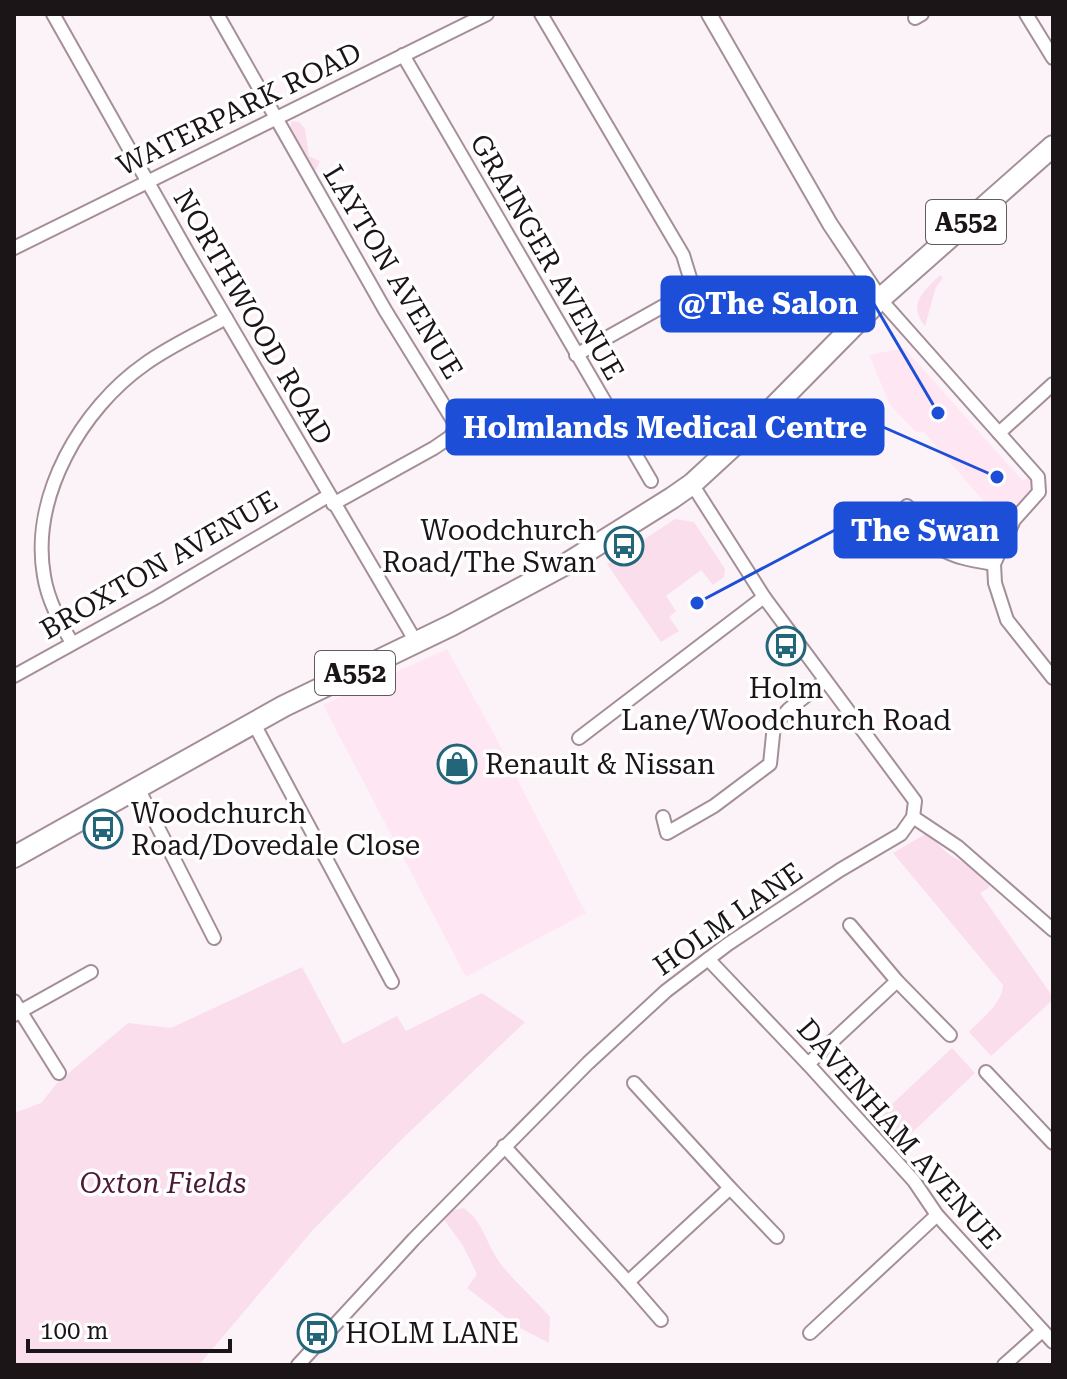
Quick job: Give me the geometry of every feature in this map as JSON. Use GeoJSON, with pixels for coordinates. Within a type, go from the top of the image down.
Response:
{"type":"FeatureCollection","features":[{"type":"Feature","properties":{"kind":"highway","name":"A552"},"geometry":{"type":"LineString","coordinates":[[14,857],[253,722],[568,563],[692,484],[755,426],[880,299],[1053,146]]}},
{"type":"Feature","properties":{"kind":"street","name":"NORTHWOOD ROAD"},"geometry":{"type":"LineString","coordinates":[[53,14],[330,500],[416,642]]}},
{"type":"Feature","properties":{"kind":"street","name":"LAYTON AVENUE"},"geometry":{"type":"LineString","coordinates":[[217,14],[385,310],[454,422],[455,430],[450,437],[434,448],[330,500]]}},
{"type":"Feature","properties":{"kind":"street","name":"WATERPARK ROAD"},"geometry":{"type":"LineString","coordinates":[[14,248],[487,14]]}},
{"type":"Feature","properties":{"kind":"street"},"geometry":{"type":"LineString","coordinates":[[541,14],[683,255],[691,281],[676,299],[576,355]]}},
{"type":"Feature","properties":{"kind":"street"},"geometry":{"type":"LineString","coordinates":[[709,14],[830,224],[880,299],[1038,477],[1039,492],[1014,520],[994,564],[995,583],[1007,620],[1053,678]]}},
{"type":"Feature","properties":{"kind":"street"},"geometry":{"type":"LineString","coordinates":[[1026,14],[1053,58]]}},
{"type":"Feature","properties":{"kind":"street","name":"GRAINGER AVENUE"},"geometry":{"type":"LineString","coordinates":[[403,55],[651,481]]}},
{"type":"Feature","properties":{"kind":"street"},"geometry":{"type":"LineString","coordinates":[[72,643],[53,609],[43,575],[42,541],[53,485],[66,454],[96,407],[117,386],[146,364],[226,318]]}},
{"type":"Feature","properties":{"kind":"street"},"geometry":{"type":"LineString","coordinates":[[999,433],[1053,384]]}},
{"type":"Feature","properties":{"kind":"street"},"geometry":{"type":"LineString","coordinates":[[692,484],[764,597],[915,801],[913,817],[958,847],[1053,930]]}},
{"type":"Feature","properties":{"kind":"street","name":"BROXTON AVENUE"},"geometry":{"type":"LineString","coordinates":[[14,676],[330,500]]}},
{"type":"Feature","properties":{"kind":"street"},"geometry":{"type":"LineString","coordinates":[[905,505],[930,542],[950,554],[994,564]]}},
{"type":"Feature","properties":{"kind":"street"},"geometry":{"type":"LineString","coordinates":[[579,738],[764,597]]}},
{"type":"Feature","properties":{"kind":"street"},"geometry":{"type":"LineString","coordinates":[[663,817],[667,833],[714,806],[770,764],[774,725],[825,681]]}},
{"type":"Feature","properties":{"kind":"street"},"geometry":{"type":"LineString","coordinates":[[253,722],[392,982]]}},
{"type":"Feature","properties":{"kind":"street"},"geometry":{"type":"LineString","coordinates":[[138,788],[214,938]]}},
{"type":"Feature","properties":{"kind":"street","name":"HOLM LANE"},"geometry":{"type":"LineString","coordinates":[[298,1365],[504,1146],[666,991],[840,870],[901,834],[913,817]]}},
{"type":"Feature","properties":{"kind":"street"},"geometry":{"type":"LineString","coordinates":[[850,925],[897,981],[950,1035]]}},
{"type":"Feature","properties":{"kind":"street","name":"DAVENHAM AVENUE"},"geometry":{"type":"LineString","coordinates":[[708,959],[914,1181],[937,1215],[1053,1342]]}},
{"type":"Feature","properties":{"kind":"street"},"geometry":{"type":"LineString","coordinates":[[59,1073],[16,1009],[91,972]]}},
{"type":"Feature","properties":{"kind":"street"},"geometry":{"type":"LineString","coordinates":[[808,1064],[897,981]]}},
{"type":"Feature","properties":{"kind":"street"},"geometry":{"type":"LineString","coordinates":[[986,1072],[1053,1143]]}},
{"type":"Feature","properties":{"kind":"street"},"geometry":{"type":"LineString","coordinates":[[634,1083],[777,1237]]}},
{"type":"Feature","properties":{"kind":"street"},"geometry":{"type":"LineString","coordinates":[[504,1146],[661,1320]]}},
{"type":"Feature","properties":{"kind":"street"},"geometry":{"type":"LineString","coordinates":[[628,1282],[730,1188]]}},
{"type":"Feature","properties":{"kind":"street"},"geometry":{"type":"LineString","coordinates":[[810,1333],[937,1215]]}},
{"type":"Feature","properties":{"kind":"street"},"geometry":{"type":"LineString","coordinates":[[1004,1365],[1042,1331]]}},
{"type":"Feature","properties":{"kind":"shaded area"},"geometry":{"type":"Polygon","coordinates":[[[904,348],[1023,481],[1029,477],[1034,482],[1036,491],[1004,525],[924,432],[916,432],[890,405],[869,355],[904,348]]]}},
{"type":"Feature","properties":{"kind":"shaded area"},"geometry":{"type":"Polygon","coordinates":[[[447,649],[586,913],[466,977],[323,705],[447,649]]]}},
{"type":"Feature","properties":{"kind":"green space"},"geometry":{"type":"Polygon","coordinates":[[[292,121],[299,122],[305,129],[309,156],[320,161],[314,174],[290,158],[284,148],[292,121]]]}},
{"type":"Feature","properties":{"kind":"green space"},"geometry":{"type":"Polygon","coordinates":[[[940,275],[943,278],[936,287],[925,326],[918,304],[923,292],[940,275]]]}},
{"type":"Feature","properties":{"kind":"green space"},"geometry":{"type":"Polygon","coordinates":[[[675,519],[694,522],[725,569],[724,577],[713,585],[701,570],[666,596],[676,611],[669,617],[679,631],[661,642],[607,564],[675,519]]]}},
{"type":"Feature","properties":{"kind":"green space"},"geometry":{"type":"Polygon","coordinates":[[[927,833],[949,854],[984,874],[990,887],[980,893],[1053,997],[991,1056],[969,1032],[995,1005],[1003,985],[893,853],[927,833]]]}},
{"type":"Feature","properties":{"kind":"green space","name":"Oxton Fields"},"geometry":{"type":"Polygon","coordinates":[[[302,967],[343,1044],[397,1016],[406,1031],[482,993],[525,1022],[398,1143],[312,1231],[199,1365],[14,1365],[14,1113],[41,1103],[58,1082],[128,1023],[171,1028],[302,967]]]}},
{"type":"Feature","properties":{"kind":"green space"},"geometry":{"type":"Polygon","coordinates":[[[952,1048],[975,1073],[900,1144],[875,1120],[952,1048]]]}},
{"type":"Feature","properties":{"kind":"green space"},"geometry":{"type":"Polygon","coordinates":[[[464,1208],[480,1225],[503,1267],[550,1317],[549,1343],[518,1327],[467,1288],[477,1274],[462,1244],[444,1220],[450,1211],[464,1208]]]}},
{"type":"Feature","properties":{"kind":"place","name":"@The Salon"},"geometry":{"type":"Point","coordinates":[938,413]}},
{"type":"Feature","properties":{"kind":"place","name":"Holmlands Medical Centre"},"geometry":{"type":"Point","coordinates":[997,477]}},
{"type":"Feature","properties":{"kind":"place","name":"Woodchurch Road/The Swan"},"geometry":{"type":"Point","coordinates":[624,546]}},
{"type":"Feature","properties":{"kind":"place","name":"The Swan"},"geometry":{"type":"Point","coordinates":[697,603]}},
{"type":"Feature","properties":{"kind":"place","name":"Holm Lane/Woodchurch Road"},"geometry":{"type":"Point","coordinates":[786,646]}},
{"type":"Feature","properties":{"kind":"place","name":"Renault & Nissan"},"geometry":{"type":"Point","coordinates":[457,764]}},
{"type":"Feature","properties":{"kind":"place","name":"Woodchurch Road/Dovedale Close"},"geometry":{"type":"Point","coordinates":[103,829]}},
{"type":"Feature","properties":{"kind":"place","name":"HOLM LANE"},"geometry":{"type":"Point","coordinates":[317,1333]}}]}
